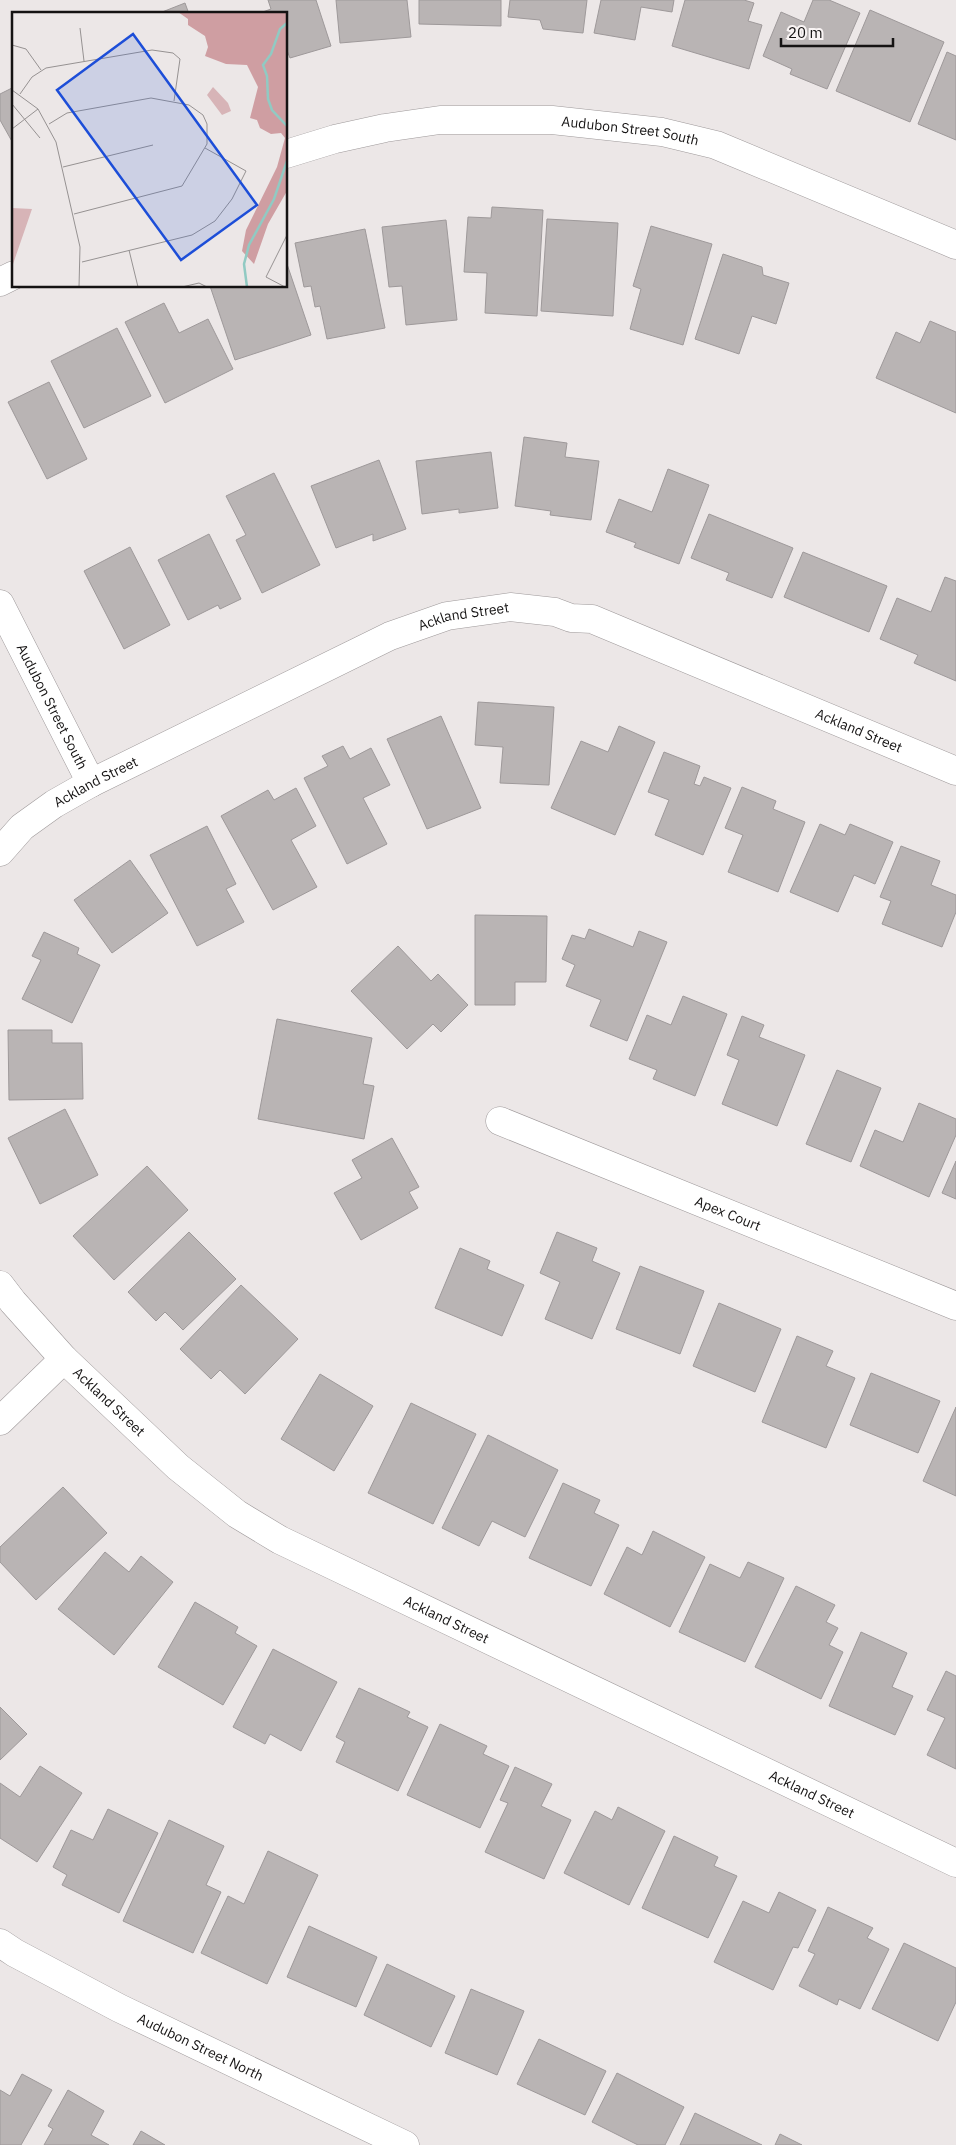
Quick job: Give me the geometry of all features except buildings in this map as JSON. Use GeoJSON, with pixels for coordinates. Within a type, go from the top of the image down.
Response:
{"type":"FeatureCollection","features":[{"type":"Feature","properties":{"kind":"street","name":"Audubon Street South"},"geometry":{"type":"LineString","coordinates":[[288,153],[377,130],[440,120],[552,120],[662,132],[716,145],[956,245]]}},
{"type":"Feature","properties":{"kind":"street"},"geometry":{"type":"LineString","coordinates":[[0,282],[12,276]]}},
{"type":"Feature","properties":{"kind":"street","name":"Audubon Street South"},"geometry":{"type":"LineString","coordinates":[[0,604],[91,783]]}},
{"type":"Feature","properties":{"kind":"street","name":"Ackland Street"},"geometry":{"type":"LineString","coordinates":[[0,852],[22,827],[54,804],[91,783],[390,636],[447,616],[510,606],[555,612],[571,618],[592,619],[956,771]]}},
{"type":"Feature","properties":{"kind":"street","name":"Apex Court"},"geometry":{"type":"LineString","coordinates":[[500,1121],[956,1306]]}},
{"type":"Feature","properties":{"kind":"street","name":"Ackland Street"},"geometry":{"type":"LineString","coordinates":[[0,1285],[64,1359],[178,1466],[237,1514],[280,1540],[956,1863]]}},
{"type":"Feature","properties":{"kind":"street"},"geometry":{"type":"LineString","coordinates":[[0,1421],[64,1359]]}},
{"type":"Feature","properties":{"kind":"street","name":"Audubon Street North"},"geometry":{"type":"LineString","coordinates":[[0,1943],[15,1953],[119,2008],[405,2145]]}}]}
